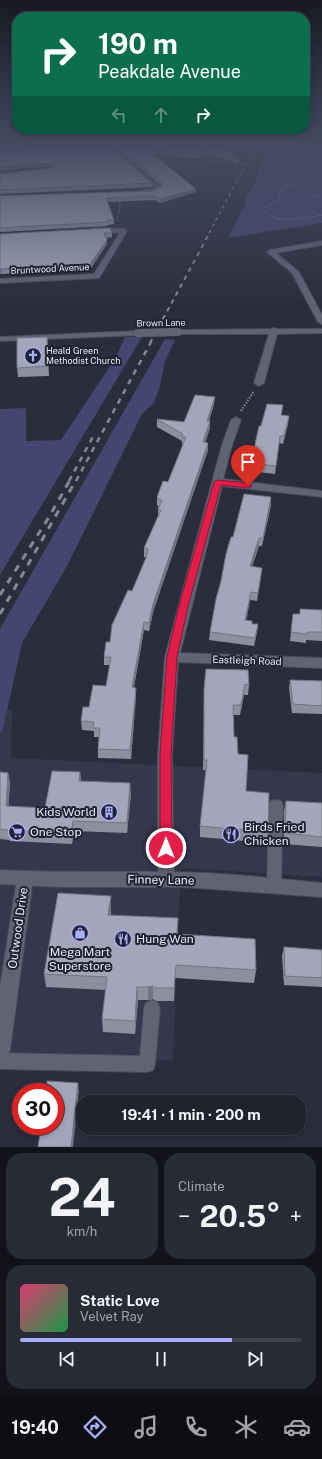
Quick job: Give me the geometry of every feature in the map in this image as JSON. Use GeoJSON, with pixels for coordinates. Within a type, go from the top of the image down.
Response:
{"type":"FeatureCollection","features":[{"type":"Feature","properties":{"kind":"street","name":"Bruntwood Avenue"},"geometry":{"type":"LineString","coordinates":[[0,281],[96,276],[124,231],[116,229]]}},
{"type":"Feature","properties":{"kind":"street"},"geometry":{"type":"LineString","coordinates":[[85,231],[116,229]]}},
{"type":"Feature","properties":{"kind":"street"},"geometry":{"type":"LineString","coordinates":[[322,243],[270,252],[295,272],[322,322]]}},
{"type":"Feature","properties":{"kind":"street"},"geometry":{"type":"LineString","coordinates":[[259,384],[274,330]]}},
{"type":"Feature","properties":{"kind":"street","name":"Brown Lane"},"geometry":{"type":"LineString","coordinates":[[0,339],[178,332],[274,330],[322,331]]}},
{"type":"Feature","properties":{"kind":"street"},"geometry":{"type":"LineString","coordinates":[[166,879],[165,754],[172,657],[184,606],[218,482],[226,445],[236,420]]}},
{"type":"Feature","properties":{"kind":"street"},"geometry":{"type":"LineString","coordinates":[[218,482],[322,494]]}},
{"type":"Feature","properties":{"kind":"street","name":"Eastleigh Road"},"geometry":{"type":"LineString","coordinates":[[172,657],[322,663]]}},
{"type":"Feature","properties":{"kind":"street","name":"Finney Lane"},"geometry":{"type":"LineString","coordinates":[[0,877],[25,879],[166,879],[274,885],[322,890]]}},
{"type":"Feature","properties":{"kind":"street","name":"Outwood Drive"},"geometry":{"type":"LineString","coordinates":[[0,1050],[25,879]]}},
{"type":"Feature","properties":{"kind":"lane"},"geometry":{"type":"LineString","coordinates":[[274,885],[276,805]]}},
{"type":"Feature","properties":{"kind":"lane"},"geometry":{"type":"LineString","coordinates":[[0,1061],[147,1064],[152,1008]]}},
{"type":"Feature","properties":{"kind":"path"},"geometry":{"type":"LineString","coordinates":[[116,229],[121,200]]}},
{"type":"Feature","properties":{"kind":"path"},"geometry":{"type":"LineString","coordinates":[[279,200],[263,208],[265,215],[270,218],[279,219],[322,215]]}},
{"type":"Feature","properties":{"kind":"path"},"geometry":{"type":"LineString","coordinates":[[236,420],[259,384]]}},
{"type":"Feature","properties":{"kind":"shaded area"},"geometry":{"type":"Polygon","coordinates":[[[245,200],[322,200],[322,223],[228,238],[245,204],[245,200]]]}},
{"type":"Feature","properties":{"kind":"shaded area"},"geometry":{"type":"Polygon","coordinates":[[[125,337],[142,337],[0,575],[0,409],[26,408],[26,441],[61,440],[116,357],[125,337]]]}},
{"type":"Feature","properties":{"kind":"shaded area"},"geometry":{"type":"Polygon","coordinates":[[[165,339],[175,340],[165,361],[160,386],[154,403],[142,414],[67,566],[22,643],[2,733],[0,733],[0,629],[165,339]]]}},
{"type":"Feature","properties":{"kind":"shaded area"},"geometry":{"type":"Polygon","coordinates":[[[0,709],[12,709],[11,758],[322,773],[322,877],[181,868],[173,1061],[25,1055],[0,1049],[0,709]]]}},
{"type":"Feature","properties":{"kind":"building"},"geometry":{"type":"Polygon","coordinates":[[[0,200],[107,200],[114,220],[107,220],[108,222],[0,228],[0,200]]]}},
{"type":"Feature","properties":{"kind":"building"},"geometry":{"type":"Polygon","coordinates":[[[110,228],[112,233],[104,233],[107,240],[88,267],[72,266],[0,269],[0,234],[110,228]]]}},
{"type":"Feature","properties":{"kind":"building"},"geometry":{"type":"Polygon","coordinates":[[[47,337],[48,366],[17,368],[17,338],[47,337]]]}},
{"type":"Feature","properties":{"kind":"building"},"geometry":{"type":"Polygon","coordinates":[[[195,395],[215,397],[207,421],[210,421],[203,442],[208,443],[153,604],[149,623],[144,622],[132,687],[136,688],[130,750],[98,749],[100,728],[93,728],[94,722],[81,721],[83,707],[89,707],[93,685],[106,686],[111,657],[104,657],[106,642],[110,642],[112,625],[128,590],[132,591],[146,558],[148,549],[144,548],[161,510],[158,509],[162,501],[157,497],[163,481],[168,482],[186,437],[182,437],[183,434],[157,419],[184,422],[195,395]]]}},
{"type":"Feature","properties":{"kind":"building"},"geometry":{"type":"Polygon","coordinates":[[[267,404],[283,405],[281,415],[289,416],[284,436],[280,436],[276,466],[251,463],[259,426],[261,426],[267,404]]]}},
{"type":"Feature","properties":{"kind":"building"},"geometry":{"type":"Polygon","coordinates":[[[244,494],[271,497],[263,538],[259,538],[250,566],[262,568],[258,593],[251,592],[245,620],[252,621],[252,624],[258,624],[255,638],[210,632],[226,554],[231,537],[233,537],[244,494]]]}},
{"type":"Feature","properties":{"kind":"building"},"geometry":{"type":"Polygon","coordinates":[[[300,609],[322,610],[322,632],[307,632],[307,634],[291,632],[293,614],[300,614],[300,609]]]}},
{"type":"Feature","properties":{"kind":"building"},"geometry":{"type":"Polygon","coordinates":[[[206,669],[248,670],[249,685],[245,684],[241,705],[233,705],[234,737],[237,737],[238,754],[248,755],[246,791],[269,793],[268,832],[200,826],[207,760],[204,760],[204,689],[206,669]]]}},
{"type":"Feature","properties":{"kind":"building"},"geometry":{"type":"Polygon","coordinates":[[[290,680],[322,681],[322,706],[293,704],[290,680]]]}},
{"type":"Feature","properties":{"kind":"building"},"geometry":{"type":"Polygon","coordinates":[[[52,771],[80,772],[79,781],[130,783],[127,823],[73,821],[71,834],[8,831],[0,829],[0,772],[8,773],[6,806],[45,808],[52,771]]]}},
{"type":"Feature","properties":{"kind":"building"},"geometry":{"type":"Polygon","coordinates":[[[286,801],[322,803],[322,837],[285,833],[286,801]]]}},
{"type":"Feature","properties":{"kind":"building"},"geometry":{"type":"Polygon","coordinates":[[[58,893],[111,896],[108,915],[178,918],[177,934],[255,939],[256,970],[176,965],[174,988],[156,988],[153,986],[137,987],[135,1021],[102,1019],[107,977],[44,974],[58,893]]]}},
{"type":"Feature","properties":{"kind":"building"},"geometry":{"type":"Polygon","coordinates":[[[284,947],[322,950],[322,978],[285,976],[284,947]]]}},
{"type":"Feature","properties":{"kind":"building"},"geometry":{"type":"Polygon","coordinates":[[[47,1081],[78,1083],[71,1147],[38,1147],[40,1135],[64,1135],[64,1083],[47,1083],[47,1081]]]}},
{"type":"Feature","properties":{"kind":"railway"},"geometry":{"type":"LineString","coordinates":[[209,233],[227,200]]}},
{"type":"Feature","properties":{"kind":"railway"},"geometry":{"type":"LineString","coordinates":[[150,343],[210,232]]}},
{"type":"Feature","properties":{"kind":"railway"},"geometry":{"type":"LineString","coordinates":[[76,481],[151,342]]}},
{"type":"Feature","properties":{"kind":"railway"},"geometry":{"type":"LineString","coordinates":[[69,481],[95,433]]}},
{"type":"Feature","properties":{"kind":"railway"},"geometry":{"type":"LineString","coordinates":[[0,595],[49,517],[70,480]]}},
{"type":"Feature","properties":{"kind":"railway"},"geometry":{"type":"LineString","coordinates":[[0,614],[76,480]]}},
{"type":"Feature","properties":{"kind":"place","name":"Heald Green Methodist Church"},"geometry":{"type":"Point","coordinates":[33,356]}},
{"type":"Feature","properties":{"kind":"place","name":"Kids World"},"geometry":{"type":"Point","coordinates":[109,812]}},
{"type":"Feature","properties":{"kind":"place","name":"One Stop"},"geometry":{"type":"Point","coordinates":[17,832]}},
{"type":"Feature","properties":{"kind":"place","name":"Birds Fried Chicken"},"geometry":{"type":"Point","coordinates":[231,834]}},
{"type":"Feature","properties":{"kind":"place","name":"Mega Mart Superstore"},"geometry":{"type":"Point","coordinates":[80,933]}},
{"type":"Feature","properties":{"kind":"place","name":"Hung Wan"},"geometry":{"type":"Point","coordinates":[123,939]}},
{"type":"Feature","properties":{"kind":"route"},"geometry":{"type":"LineString","coordinates":[[166,848],[165,754],[172,657],[184,606],[218,482],[248,486]]}}]}
